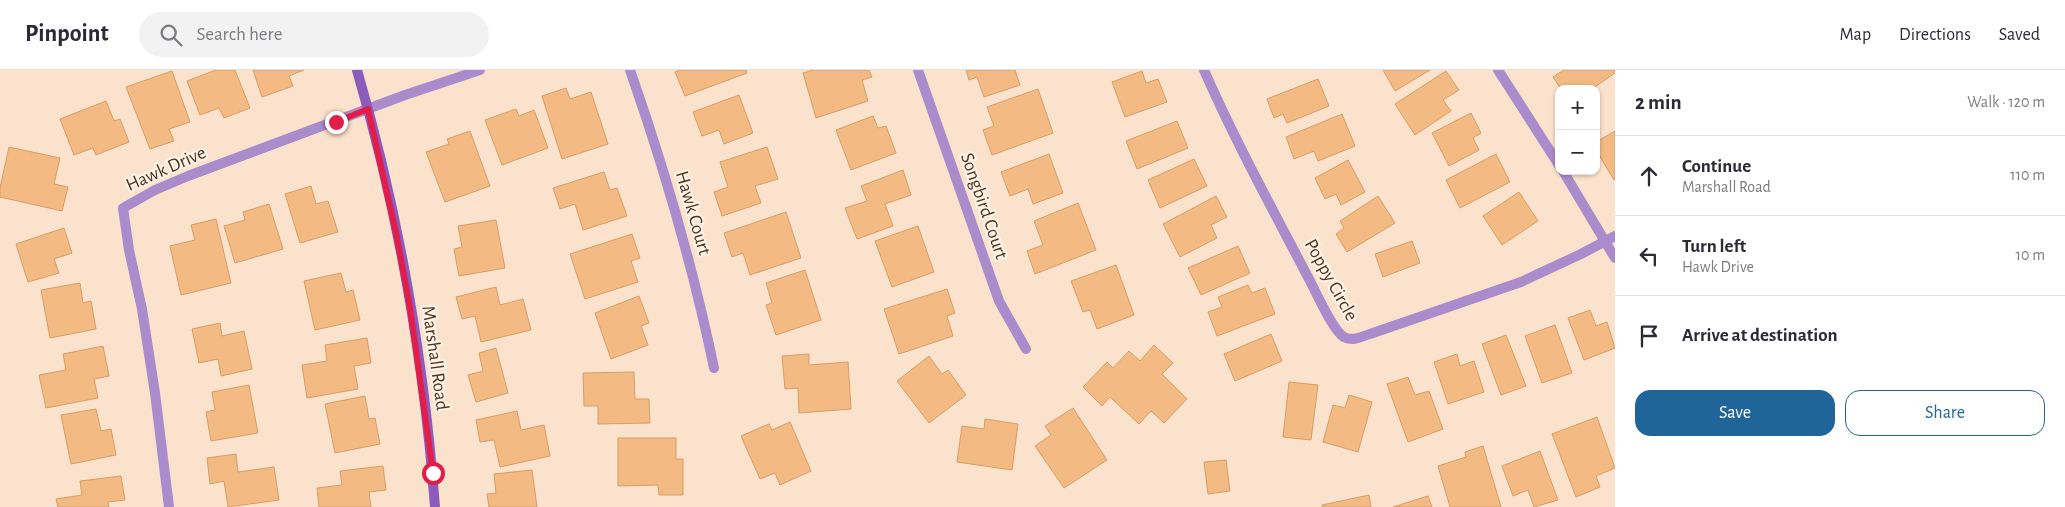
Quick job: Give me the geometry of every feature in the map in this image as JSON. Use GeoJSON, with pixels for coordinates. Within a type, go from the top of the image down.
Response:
{"type":"FeatureCollection","features":[{"type":"Feature","properties":{"kind":"street","name":"Marshall Road"},"geometry":{"type":"LineString","coordinates":[[357,70],[368,109],[396,233],[410,308],[422,385],[435,507]]}},
{"type":"Feature","properties":{"kind":"street","name":"Hawk Drive"},"geometry":{"type":"LineString","coordinates":[[169,507],[154,384],[142,309],[128,250],[123,208],[155,190],[188,176],[405,95],[480,70]]}},
{"type":"Feature","properties":{"kind":"street","name":"Hawk Court"},"geometry":{"type":"LineString","coordinates":[[630,70],[653,137],[703,315],[714,368]]}},
{"type":"Feature","properties":{"kind":"street","name":"Songbird Court"},"geometry":{"type":"LineString","coordinates":[[918,70],[999,301],[1026,349]]}},
{"type":"Feature","properties":{"kind":"street","name":"Poppy Circle"},"geometry":{"type":"LineString","coordinates":[[1204,70],[1220,107],[1303,268],[1338,331],[1345,338],[1354,339],[1370,334],[1521,282],[1604,241]]}},
{"type":"Feature","properties":{"kind":"street"},"geometry":{"type":"LineString","coordinates":[[1498,70],[1555,159]]}},
{"type":"Feature","properties":{"kind":"street"},"geometry":{"type":"LineString","coordinates":[[1565,175],[1615,258]]}},
{"type":"Feature","properties":{"kind":"street"},"geometry":{"type":"LineString","coordinates":[[1604,241],[1615,236]]}},
{"type":"Feature","properties":{"kind":"building"},"geometry":{"type":"Polygon","coordinates":[[[216,70],[235,70],[250,108],[224,118],[219,108],[200,115],[187,81],[216,70]]]}},
{"type":"Feature","properties":{"kind":"building"},"geometry":{"type":"Polygon","coordinates":[[[253,70],[304,70],[289,76],[293,86],[262,97],[253,70]]]}},
{"type":"Feature","properties":{"kind":"building"},"geometry":{"type":"Polygon","coordinates":[[[680,70],[746,70],[747,73],[685,96],[675,72],[680,70]]]}},
{"type":"Feature","properties":{"kind":"building"},"geometry":{"type":"Polygon","coordinates":[[[813,70],[869,70],[872,77],[862,80],[868,101],[816,118],[803,73],[813,70]]]}},
{"type":"Feature","properties":{"kind":"building"},"geometry":{"type":"Polygon","coordinates":[[[966,70],[1015,70],[1020,85],[984,97],[977,77],[969,80],[966,70]]]}},
{"type":"Feature","properties":{"kind":"building"},"geometry":{"type":"Polygon","coordinates":[[[1383,70],[1430,70],[1395,91],[1383,70]]]}},
{"type":"Feature","properties":{"kind":"building"},"geometry":{"type":"Polygon","coordinates":[[[1564,70],[1615,70],[1615,73],[1598,85],[1558,85],[1553,77],[1564,70]]]}},
{"type":"Feature","properties":{"kind":"building"},"geometry":{"type":"Polygon","coordinates":[[[172,71],[190,122],[169,129],[174,141],[150,149],[126,87],[172,71]]]}},
{"type":"Feature","properties":{"kind":"building"},"geometry":{"type":"Polygon","coordinates":[[[1142,71],[1146,83],[1158,79],[1167,102],[1125,117],[1112,82],[1142,71]]]}},
{"type":"Feature","properties":{"kind":"building"},"geometry":{"type":"Polygon","coordinates":[[[1446,71],[1459,90],[1443,100],[1451,111],[1415,135],[1395,104],[1446,71]]]}},
{"type":"Feature","properties":{"kind":"building"},"geometry":{"type":"Polygon","coordinates":[[[1318,79],[1329,106],[1287,123],[1283,114],[1274,118],[1267,99],[1318,79]]]}},
{"type":"Feature","properties":{"kind":"building"},"geometry":{"type":"Polygon","coordinates":[[[566,88],[570,99],[591,92],[608,144],[562,159],[542,96],[566,88]]]}},
{"type":"Feature","properties":{"kind":"building"},"geometry":{"type":"Polygon","coordinates":[[[1038,89],[1053,133],[992,155],[983,130],[994,126],[987,107],[1038,89]]]}},
{"type":"Feature","properties":{"kind":"building"},"geometry":{"type":"Polygon","coordinates":[[[739,95],[753,133],[724,144],[719,130],[702,136],[693,112],[739,95]]]}},
{"type":"Feature","properties":{"kind":"building"},"geometry":{"type":"Polygon","coordinates":[[[106,101],[114,121],[120,119],[129,142],[96,155],[93,148],[74,155],[60,119],[106,101]]]}},
{"type":"Feature","properties":{"kind":"building"},"geometry":{"type":"Polygon","coordinates":[[[516,109],[519,116],[534,110],[548,148],[502,165],[485,120],[516,109]]]}},
{"type":"Feature","properties":{"kind":"building"},"geometry":{"type":"Polygon","coordinates":[[[1471,113],[1481,133],[1473,138],[1479,150],[1449,166],[1432,133],[1471,113]]]}},
{"type":"Feature","properties":{"kind":"building"},"geometry":{"type":"Polygon","coordinates":[[[1342,114],[1355,146],[1318,161],[1314,151],[1294,159],[1286,137],[1342,114]]]}},
{"type":"Feature","properties":{"kind":"building"},"geometry":{"type":"Polygon","coordinates":[[[873,116],[878,128],[886,126],[896,153],[851,170],[836,130],[873,116]]]}},
{"type":"Feature","properties":{"kind":"building"},"geometry":{"type":"Polygon","coordinates":[[[1177,121],[1188,148],[1137,169],[1126,141],[1177,121]]]}},
{"type":"Feature","properties":{"kind":"building"},"geometry":{"type":"Polygon","coordinates":[[[470,131],[490,186],[445,202],[426,152],[449,144],[447,139],[470,131]]]}},
{"type":"Feature","properties":{"kind":"building"},"geometry":{"type":"Polygon","coordinates":[[[1615,131],[1614,180],[1600,157],[1600,140],[1615,131]]]}},
{"type":"Feature","properties":{"kind":"building"},"geometry":{"type":"Polygon","coordinates":[[[9,147],[60,158],[54,184],[68,187],[62,211],[0,197],[0,188],[9,147]]]}},
{"type":"Feature","properties":{"kind":"building"},"geometry":{"type":"Polygon","coordinates":[[[767,147],[778,179],[755,186],[761,203],[722,216],[714,192],[728,187],[720,162],[767,147]]]}},
{"type":"Feature","properties":{"kind":"building"},"geometry":{"type":"Polygon","coordinates":[[[1049,154],[1063,193],[1033,204],[1028,189],[1010,196],[1001,172],[1049,154]]]}},
{"type":"Feature","properties":{"kind":"building"},"geometry":{"type":"Polygon","coordinates":[[[1496,154],[1510,182],[1460,208],[1446,180],[1496,154]]]}},
{"type":"Feature","properties":{"kind":"building"},"geometry":{"type":"Polygon","coordinates":[[[1194,159],[1207,186],[1160,208],[1148,180],[1194,159]]]}},
{"type":"Feature","properties":{"kind":"building"},"geometry":{"type":"Polygon","coordinates":[[[1348,160],[1365,192],[1341,205],[1336,194],[1325,199],[1315,178],[1348,160]]]}},
{"type":"Feature","properties":{"kind":"building"},"geometry":{"type":"Polygon","coordinates":[[[903,170],[911,195],[885,204],[893,226],[857,239],[845,208],[867,201],[861,186],[903,170]]]}},
{"type":"Feature","properties":{"kind":"building"},"geometry":{"type":"Polygon","coordinates":[[[604,172],[610,190],[617,188],[627,216],[583,230],[575,204],[560,209],[553,188],[604,172]]]}},
{"type":"Feature","properties":{"kind":"building"},"geometry":{"type":"Polygon","coordinates":[[[311,186],[316,204],[328,201],[338,232],[300,243],[285,194],[311,186]]]}},
{"type":"Feature","properties":{"kind":"building"},"geometry":{"type":"Polygon","coordinates":[[[1519,192],[1538,221],[1502,245],[1483,216],[1519,192]]]}},
{"type":"Feature","properties":{"kind":"building"},"geometry":{"type":"Polygon","coordinates":[[[1216,196],[1227,217],[1211,225],[1217,238],[1180,257],[1163,224],[1216,196]]]}},
{"type":"Feature","properties":{"kind":"building"},"geometry":{"type":"Polygon","coordinates":[[[1378,196],[1395,223],[1347,252],[1336,234],[1344,228],[1340,221],[1378,196]]]}},
{"type":"Feature","properties":{"kind":"building"},"geometry":{"type":"Polygon","coordinates":[[[1078,203],[1096,250],[1035,274],[1027,251],[1043,245],[1034,221],[1078,203]]]}},
{"type":"Feature","properties":{"kind":"building"},"geometry":{"type":"Polygon","coordinates":[[[269,204],[283,249],[235,263],[224,226],[245,220],[243,212],[269,204]]]}},
{"type":"Feature","properties":{"kind":"building"},"geometry":{"type":"Polygon","coordinates":[[[786,212],[801,258],[750,275],[743,253],[732,257],[724,233],[786,212]]]}},
{"type":"Feature","properties":{"kind":"building"},"geometry":{"type":"Polygon","coordinates":[[[216,219],[231,283],[181,295],[170,246],[195,240],[191,225],[216,219]]]}},
{"type":"Feature","properties":{"kind":"building"},"geometry":{"type":"Polygon","coordinates":[[[496,220],[505,268],[459,276],[454,249],[462,247],[458,226],[496,220]]]}},
{"type":"Feature","properties":{"kind":"building"},"geometry":{"type":"Polygon","coordinates":[[[918,226],[934,272],[892,287],[875,241],[918,226]]]}},
{"type":"Feature","properties":{"kind":"building"},"geometry":{"type":"Polygon","coordinates":[[[64,228],[72,253],[54,259],[59,273],[28,282],[16,244],[64,228]]]}},
{"type":"Feature","properties":{"kind":"building"},"geometry":{"type":"Polygon","coordinates":[[[632,234],[640,258],[631,261],[638,282],[585,299],[570,254],[632,234]]]}},
{"type":"Feature","properties":{"kind":"building"},"geometry":{"type":"Polygon","coordinates":[[[1412,241],[1420,263],[1383,277],[1375,254],[1412,241]]]}},
{"type":"Feature","properties":{"kind":"building"},"geometry":{"type":"Polygon","coordinates":[[[1238,246],[1250,273],[1201,295],[1188,268],[1238,246]]]}},
{"type":"Feature","properties":{"kind":"building"},"geometry":{"type":"Polygon","coordinates":[[[1116,265],[1134,315],[1097,329],[1090,310],[1083,312],[1071,281],[1116,265]]]}},
{"type":"Feature","properties":{"kind":"building"},"geometry":{"type":"Polygon","coordinates":[[[805,270],[821,320],[776,335],[766,305],[772,303],[766,283],[805,270]]]}},
{"type":"Feature","properties":{"kind":"building"},"geometry":{"type":"Polygon","coordinates":[[[341,273],[346,292],[353,290],[360,320],[315,330],[304,281],[341,273]]]}},
{"type":"Feature","properties":{"kind":"building"},"geometry":{"type":"Polygon","coordinates":[[[80,283],[83,303],[91,301],[96,329],[50,338],[41,290],[80,283]]]}},
{"type":"Feature","properties":{"kind":"building"},"geometry":{"type":"Polygon","coordinates":[[[1248,285],[1252,293],[1265,288],[1275,314],[1217,336],[1208,312],[1222,307],[1218,297],[1248,285]]]}},
{"type":"Feature","properties":{"kind":"building"},"geometry":{"type":"Polygon","coordinates":[[[496,287],[500,305],[523,299],[531,330],[481,342],[475,316],[462,319],[456,297],[496,287]]]}},
{"type":"Feature","properties":{"kind":"building"},"geometry":{"type":"Polygon","coordinates":[[[947,289],[955,313],[947,316],[953,336],[899,354],[884,309],[947,289]]]}},
{"type":"Feature","properties":{"kind":"building"},"geometry":{"type":"Polygon","coordinates":[[[639,296],[649,323],[641,326],[648,345],[611,359],[595,313],[639,296]]]}},
{"type":"Feature","properties":{"kind":"building"},"geometry":{"type":"Polygon","coordinates":[[[1590,310],[1596,326],[1607,322],[1615,348],[1584,360],[1568,318],[1590,310]]]}},
{"type":"Feature","properties":{"kind":"building"},"geometry":{"type":"Polygon","coordinates":[[[220,323],[222,336],[244,331],[252,369],[221,376],[218,359],[199,363],[192,329],[220,323]]]}},
{"type":"Feature","properties":{"kind":"building"},"geometry":{"type":"Polygon","coordinates":[[[1555,325],[1572,373],[1542,383],[1525,336],[1555,325]]]}},
{"type":"Feature","properties":{"kind":"building"},"geometry":{"type":"Polygon","coordinates":[[[1271,334],[1282,361],[1235,381],[1224,354],[1271,334]]]}},
{"type":"Feature","properties":{"kind":"building"},"geometry":{"type":"Polygon","coordinates":[[[1506,335],[1526,386],[1501,395],[1482,344],[1506,335]]]}},
{"type":"Feature","properties":{"kind":"building"},"geometry":{"type":"Polygon","coordinates":[[[367,338],[371,363],[354,366],[358,389],[307,398],[302,365],[327,361],[325,345],[367,338]]]}},
{"type":"Feature","properties":{"kind":"building"},"geometry":{"type":"Polygon","coordinates":[[[1154,345],[1173,363],[1162,374],[1187,399],[1164,423],[1151,411],[1139,424],[1110,397],[1102,406],[1083,387],[1107,362],[1113,368],[1129,351],[1140,361],[1154,345]]]}},
{"type":"Feature","properties":{"kind":"building"},"geometry":{"type":"Polygon","coordinates":[[[103,346],[109,376],[94,379],[98,398],[46,408],[39,375],[66,370],[63,354],[103,346]]]}},
{"type":"Feature","properties":{"kind":"building"},"geometry":{"type":"Polygon","coordinates":[[[496,348],[508,393],[476,402],[468,375],[483,371],[479,353],[496,348]]]}},
{"type":"Feature","properties":{"kind":"building"},"geometry":{"type":"Polygon","coordinates":[[[809,354],[809,365],[848,362],[851,409],[799,413],[798,388],[785,389],[782,356],[809,354]]]}},
{"type":"Feature","properties":{"kind":"building"},"geometry":{"type":"Polygon","coordinates":[[[1457,354],[1460,366],[1474,361],[1484,392],[1448,404],[1434,362],[1457,354]]]}},
{"type":"Feature","properties":{"kind":"building"},"geometry":{"type":"Polygon","coordinates":[[[929,356],[942,374],[948,370],[966,395],[929,423],[897,381],[929,356]]]}},
{"type":"Feature","properties":{"kind":"building"},"geometry":{"type":"Polygon","coordinates":[[[634,372],[635,399],[649,399],[650,423],[598,424],[598,406],[584,406],[583,373],[634,372]]]}},
{"type":"Feature","properties":{"kind":"building"},"geometry":{"type":"Polygon","coordinates":[[[1408,377],[1415,395],[1429,391],[1443,429],[1408,442],[1387,384],[1408,377]]]}},
{"type":"Feature","properties":{"kind":"building"},"geometry":{"type":"Polygon","coordinates":[[[1289,382],[1318,385],[1311,440],[1283,437],[1289,382]]]}},
{"type":"Feature","properties":{"kind":"building"},"geometry":{"type":"Polygon","coordinates":[[[249,385],[258,433],[211,441],[206,412],[215,410],[212,392],[249,385]]]}},
{"type":"Feature","properties":{"kind":"building"},"geometry":{"type":"Polygon","coordinates":[[[1349,395],[1372,402],[1358,452],[1323,442],[1333,405],[1345,408],[1349,395]]]}},
{"type":"Feature","properties":{"kind":"building"},"geometry":{"type":"Polygon","coordinates":[[[365,396],[369,419],[375,418],[380,444],[335,453],[325,404],[365,396]]]}},
{"type":"Feature","properties":{"kind":"building"},"geometry":{"type":"Polygon","coordinates":[[[1073,408],[1107,460],[1064,488],[1035,446],[1051,435],[1045,426],[1073,408]]]}},
{"type":"Feature","properties":{"kind":"building"},"geometry":{"type":"Polygon","coordinates":[[[96,409],[101,431],[111,429],[116,455],[71,464],[61,415],[96,409]]]}},
{"type":"Feature","properties":{"kind":"building"},"geometry":{"type":"Polygon","coordinates":[[[517,411],[521,430],[544,425],[550,456],[500,467],[494,440],[480,442],[476,420],[517,411]]]}},
{"type":"Feature","properties":{"kind":"building"},"geometry":{"type":"Polygon","coordinates":[[[1597,417],[1615,468],[1596,476],[1600,487],[1576,497],[1552,434],[1597,417]]]}},
{"type":"Feature","properties":{"kind":"building"},"geometry":{"type":"Polygon","coordinates":[[[985,419],[1018,424],[1012,470],[957,462],[962,426],[984,429],[985,419]]]}},
{"type":"Feature","properties":{"kind":"building"},"geometry":{"type":"Polygon","coordinates":[[[790,422],[811,471],[780,485],[775,473],[760,479],[741,436],[769,424],[772,430],[790,422]]]}},
{"type":"Feature","properties":{"kind":"building"},"geometry":{"type":"Polygon","coordinates":[[[618,438],[676,438],[676,459],[683,459],[683,495],[659,495],[658,485],[618,486],[618,438]]]}},
{"type":"Feature","properties":{"kind":"building"},"geometry":{"type":"Polygon","coordinates":[[[1483,446],[1501,507],[1450,507],[1438,466],[1466,457],[1465,452],[1483,446]]]}},
{"type":"Feature","properties":{"kind":"building"},"geometry":{"type":"Polygon","coordinates":[[[1540,451],[1558,500],[1534,507],[1528,490],[1513,496],[1502,466],[1540,451]]]}},
{"type":"Feature","properties":{"kind":"building"},"geometry":{"type":"Polygon","coordinates":[[[236,454],[238,472],[274,467],[279,500],[228,507],[224,481],[210,484],[207,458],[236,454]]]}},
{"type":"Feature","properties":{"kind":"building"},"geometry":{"type":"Polygon","coordinates":[[[1226,460],[1230,491],[1208,494],[1204,462],[1226,460]]]}},
{"type":"Feature","properties":{"kind":"building"},"geometry":{"type":"Polygon","coordinates":[[[383,466],[386,490],[369,492],[371,507],[319,507],[317,488],[342,485],[340,471],[383,466]]]}},
{"type":"Feature","properties":{"kind":"building"},"geometry":{"type":"Polygon","coordinates":[[[532,470],[537,507],[489,507],[487,494],[496,493],[494,474],[532,470]]]}},
{"type":"Feature","properties":{"kind":"building"},"geometry":{"type":"Polygon","coordinates":[[[121,476],[125,500],[108,502],[109,507],[58,507],[56,499],[82,495],[80,481],[121,476]]]}},
{"type":"Feature","properties":{"kind":"building"},"geometry":{"type":"Polygon","coordinates":[[[1369,495],[1371,507],[1322,507],[1322,505],[1369,495]]]}},
{"type":"Feature","properties":{"kind":"building"},"geometry":{"type":"Polygon","coordinates":[[[1428,496],[1432,507],[1393,507],[1428,496]]]}},
{"type":"Feature","properties":{"kind":"route"},"geometry":{"type":"LineString","coordinates":[[336,122],[368,109],[396,233],[410,308],[433,473]]}}]}
